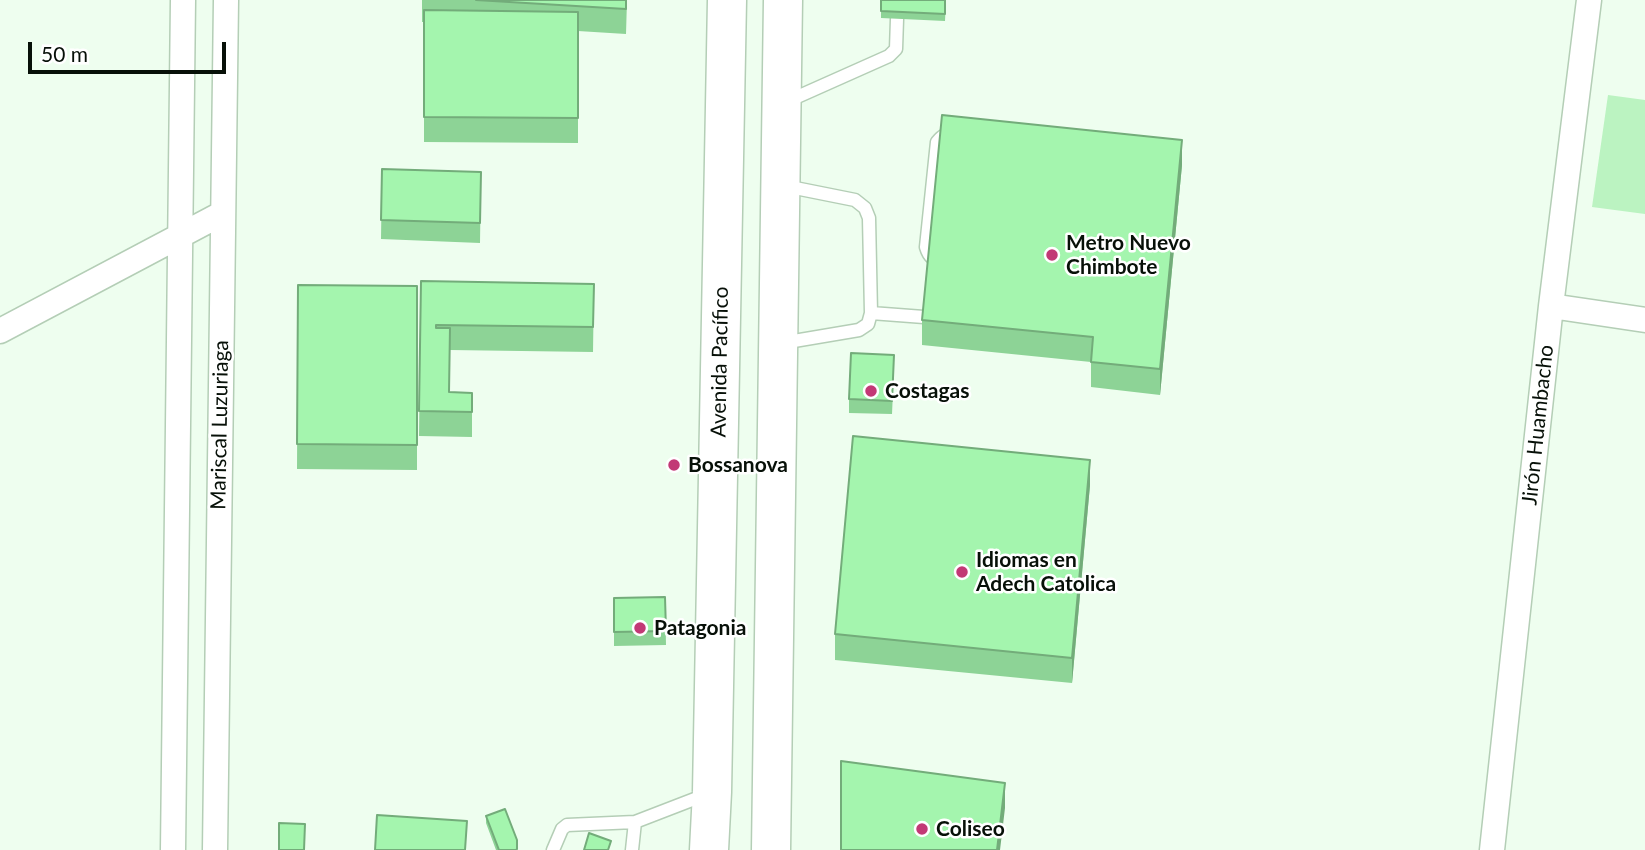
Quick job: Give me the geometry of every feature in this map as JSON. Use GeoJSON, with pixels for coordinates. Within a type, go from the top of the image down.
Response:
{"type":"FeatureCollection","features":[{"type":"Feature","properties":{"kind":"main road","name":"Avenida Pacífico"},"geometry":{"type":"LineString","coordinates":[[709,850],[727,0]]}},
{"type":"Feature","properties":{"kind":"main road"},"geometry":{"type":"LineString","coordinates":[[771,850],[783,0]]}},
{"type":"Feature","properties":{"kind":"street","name":"Mariscal Luzuriaga"},"geometry":{"type":"LineString","coordinates":[[173,850],[183,0]]}},
{"type":"Feature","properties":{"kind":"street","name":"Mariscal Luzuriaga"},"geometry":{"type":"LineString","coordinates":[[215,850],[226,0]]}},
{"type":"Feature","properties":{"kind":"street","name":"Jirón Huambacho"},"geometry":{"type":"LineString","coordinates":[[1492,850],[1551,306],[1589,0]]}},
{"type":"Feature","properties":{"kind":"street"},"geometry":{"type":"LineString","coordinates":[[0,331],[223,213]]}},
{"type":"Feature","properties":{"kind":"street"},"geometry":{"type":"LineString","coordinates":[[1551,306],[1645,320]]}},
{"type":"Feature","properties":{"kind":"lane"},"geometry":{"type":"LineString","coordinates":[[781,104],[889,55],[896,49],[897,19]]}},
{"type":"Feature","properties":{"kind":"lane"},"geometry":{"type":"LineString","coordinates":[[961,264],[932,259],[926,247],[937,142],[948,133],[967,136]]}},
{"type":"Feature","properties":{"kind":"lane"},"geometry":{"type":"LineString","coordinates":[[778,344],[859,330],[868,324],[871,313],[869,218],[865,208],[855,200],[780,185]]}},
{"type":"Feature","properties":{"kind":"lane"},"geometry":{"type":"LineString","coordinates":[[871,313],[949,319]]}},
{"type":"Feature","properties":{"kind":"lane"},"geometry":{"type":"LineString","coordinates":[[553,850],[562,829],[567,825],[635,822],[712,792]]}},
{"type":"Feature","properties":{"kind":"lane"},"geometry":{"type":"LineString","coordinates":[[632,850],[635,822]]}},
{"type":"Feature","properties":{"kind":"green space"},"geometry":{"type":"Polygon","coordinates":[[[1608,95],[1645,100],[1645,214],[1592,207],[1608,95]]]}},
{"type":"Feature","properties":{"kind":"building"},"geometry":{"type":"Polygon","coordinates":[[[476,0],[626,0],[626,9],[476,0]]]}},
{"type":"Feature","properties":{"kind":"building"},"geometry":{"type":"Polygon","coordinates":[[[881,0],[945,0],[945,14],[881,11],[881,0]]]}},
{"type":"Feature","properties":{"kind":"building"},"geometry":{"type":"Polygon","coordinates":[[[424,10],[578,12],[578,118],[424,117],[424,10]]]}},
{"type":"Feature","properties":{"kind":"building","name":"Metro Nuevo Chimbote"},"geometry":{"type":"Polygon","coordinates":[[[942,115],[1182,140],[1160,369],[1091,362],[1093,337],[922,320],[942,115]]]}},
{"type":"Feature","properties":{"kind":"building"},"geometry":{"type":"Polygon","coordinates":[[[382,169],[481,172],[480,223],[381,220],[382,169]]]}},
{"type":"Feature","properties":{"kind":"building"},"geometry":{"type":"Polygon","coordinates":[[[421,281],[594,284],[593,327],[436,325],[436,328],[450,328],[449,392],[472,393],[472,412],[419,411],[421,281]]]}},
{"type":"Feature","properties":{"kind":"building"},"geometry":{"type":"Polygon","coordinates":[[[298,285],[417,286],[417,445],[297,444],[298,285]]]}},
{"type":"Feature","properties":{"kind":"building","name":"Costagas"},"geometry":{"type":"Polygon","coordinates":[[[851,353],[894,355],[892,401],[849,399],[851,353]]]}},
{"type":"Feature","properties":{"kind":"building","name":"Idiomas en Adech Catolica"},"geometry":{"type":"Polygon","coordinates":[[[853,436],[1090,460],[1072,658],[835,634],[853,436]]]}},
{"type":"Feature","properties":{"kind":"building"},"geometry":{"type":"Polygon","coordinates":[[[665,597],[666,631],[614,632],[614,598],[665,597]]]}},
{"type":"Feature","properties":{"kind":"building","name":"Coliseo"},"geometry":{"type":"Polygon","coordinates":[[[841,761],[1005,783],[997,850],[841,850],[841,761]]]}},
{"type":"Feature","properties":{"kind":"building"},"geometry":{"type":"Polygon","coordinates":[[[505,809],[517,840],[516,850],[499,850],[486,816],[505,809]]]}},
{"type":"Feature","properties":{"kind":"building"},"geometry":{"type":"Polygon","coordinates":[[[377,815],[467,821],[465,850],[375,850],[377,815]]]}},
{"type":"Feature","properties":{"kind":"building"},"geometry":{"type":"Polygon","coordinates":[[[279,823],[305,824],[304,850],[279,850],[279,823]]]}},
{"type":"Feature","properties":{"kind":"building"},"geometry":{"type":"Polygon","coordinates":[[[589,833],[611,841],[608,850],[584,850],[589,833]]]}},
{"type":"Feature","properties":{"kind":"place","name":"Metro Nuevo Chimbote"},"geometry":{"type":"Point","coordinates":[1052,255]}},
{"type":"Feature","properties":{"kind":"place","name":"Costagas"},"geometry":{"type":"Point","coordinates":[871,391]}},
{"type":"Feature","properties":{"kind":"place","name":"Bossanova"},"geometry":{"type":"Point","coordinates":[674,465]}},
{"type":"Feature","properties":{"kind":"place","name":"Idiomas en Adech Catolica"},"geometry":{"type":"Point","coordinates":[962,572]}},
{"type":"Feature","properties":{"kind":"place","name":"Patagonia"},"geometry":{"type":"Point","coordinates":[640,628]}},
{"type":"Feature","properties":{"kind":"place","name":"Coliseo"},"geometry":{"type":"Point","coordinates":[922,829]}}]}
